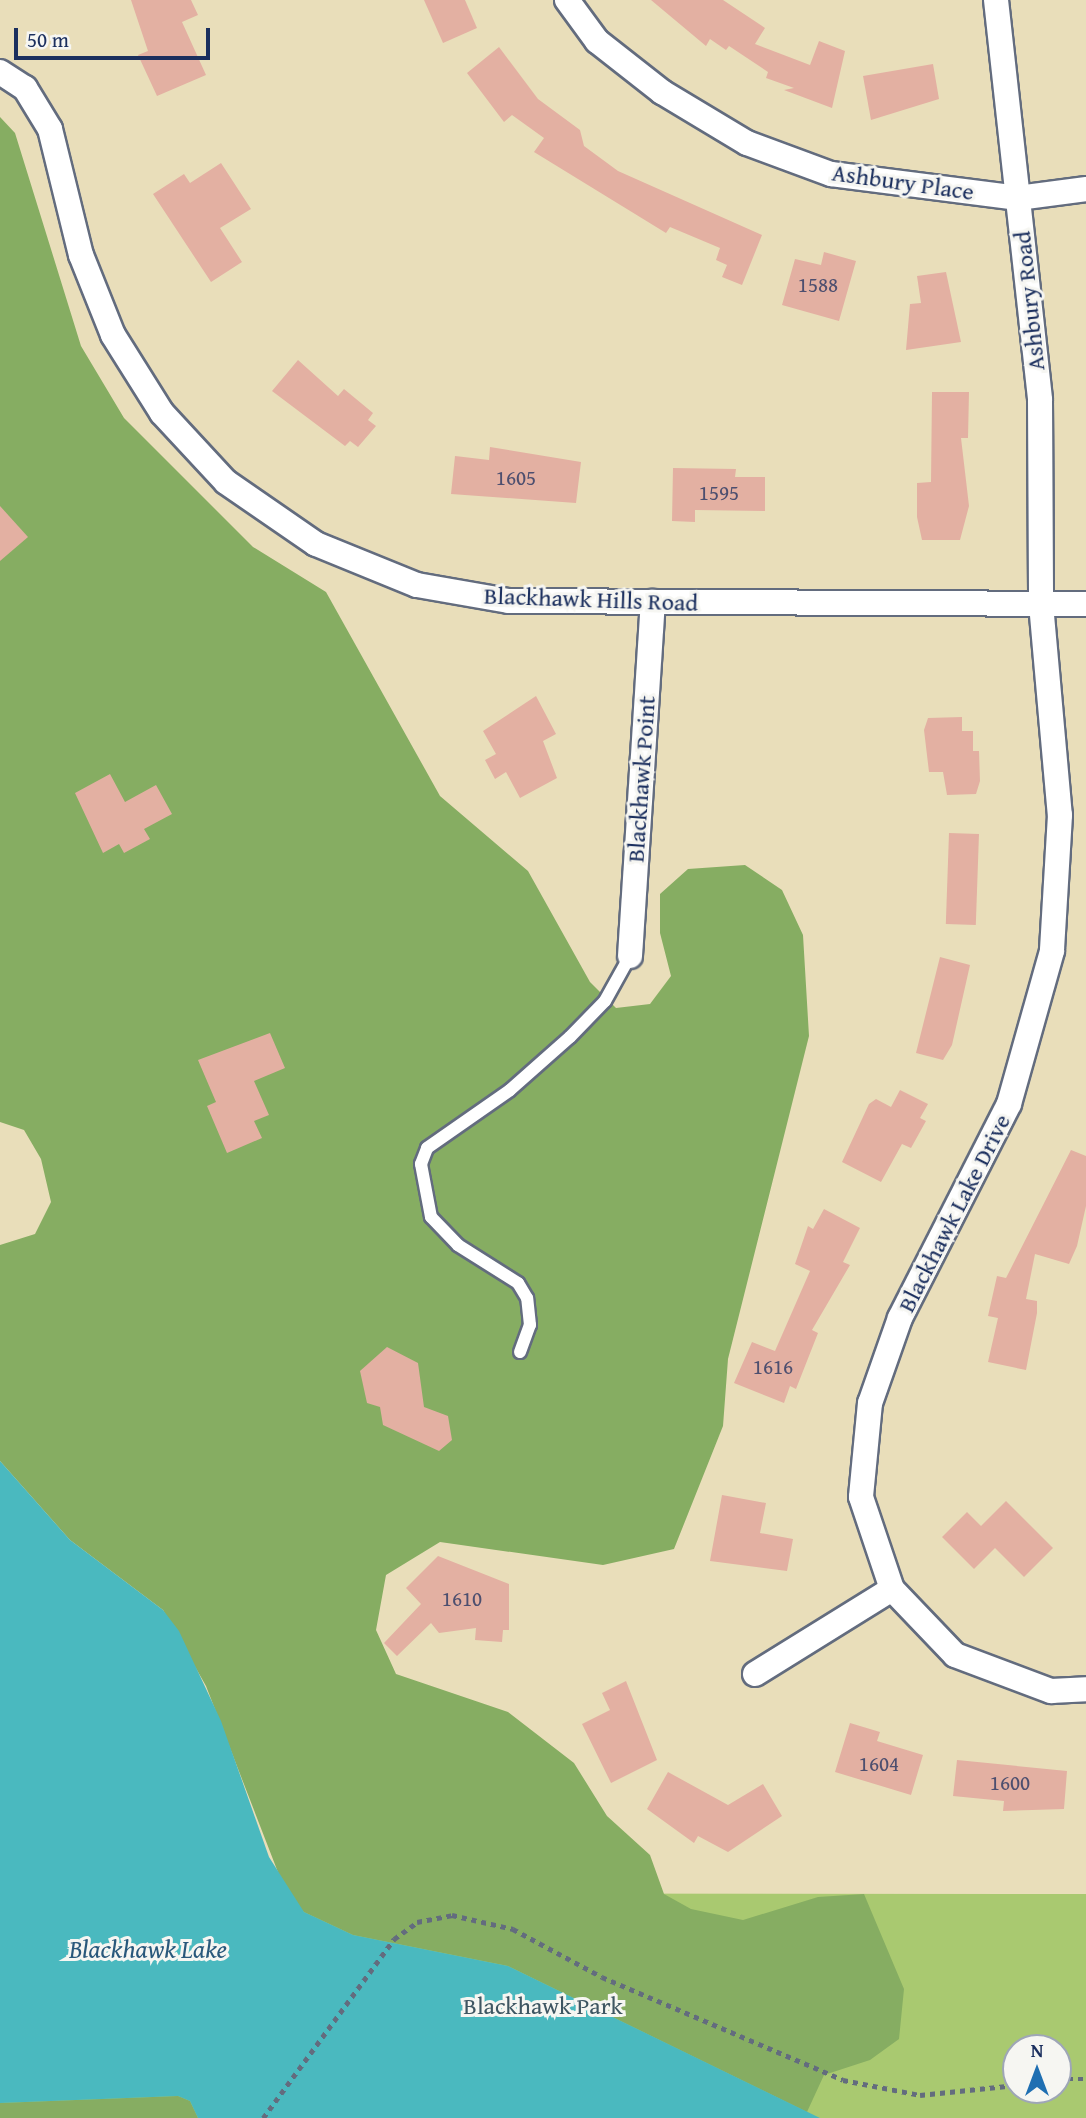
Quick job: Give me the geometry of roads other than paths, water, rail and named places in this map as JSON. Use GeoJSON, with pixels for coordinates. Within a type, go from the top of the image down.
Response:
{"type":"FeatureCollection","features":[{"type":"Feature","properties":{"kind":"street","name":"Ashbury Place"},"geometry":{"type":"LineString","coordinates":[[567,0],[608,50],[662,92],[747,144],[831,174],[1018,198],[1086,189]]}},
{"type":"Feature","properties":{"kind":"street","name":"Ashbury Road"},"geometry":{"type":"LineString","coordinates":[[996,0],[1040,400],[1041,604]]}},
{"type":"Feature","properties":{"kind":"street","name":"Blackhawk Hills Road"},"geometry":{"type":"LineString","coordinates":[[0,72],[25,88],[50,129],[82,255],[113,335],[162,413],[226,482],[316,544],[417,585],[509,601],[1086,604]]}},
{"type":"Feature","properties":{"kind":"street","name":"Blackhawk Point"},"geometry":{"type":"LineString","coordinates":[[630,956],[653,602]]}},
{"type":"Feature","properties":{"kind":"street","name":"Blackhawk Lake Drive"},"geometry":{"type":"LineString","coordinates":[[1041,604],[1060,816],[1052,951],[1009,1104],[900,1318],[870,1402],[861,1497],[892,1589],[955,1655],[1051,1691],[1086,1689]]}},
{"type":"Feature","properties":{"kind":"street"},"geometry":{"type":"LineString","coordinates":[[755,1674],[892,1589]]}},
{"type":"Feature","properties":{"kind":"lane"},"geometry":{"type":"LineString","coordinates":[[520,1352],[530,1325],[527,1298],[518,1283],[458,1245],[431,1217],[421,1164],[427,1148],[510,1090],[570,1037],[605,1001],[630,956]]}},
{"type":"Feature","properties":{"kind":"water","name":"Blackhawk Lake"},"geometry":{"type":"Polygon","coordinates":[[[0,1461],[70,1540],[163,1610],[179,1631],[221,1721],[269,1857],[304,1912],[353,1935],[508,1966],[820,2118],[198,2118],[190,2101],[178,2096],[0,2103],[0,1461]]]}},
{"type":"Feature","properties":{"kind":"park label","name":"Blackhawk Park"},"geometry":{"type":"Point","coordinates":[543,2006]}}]}
